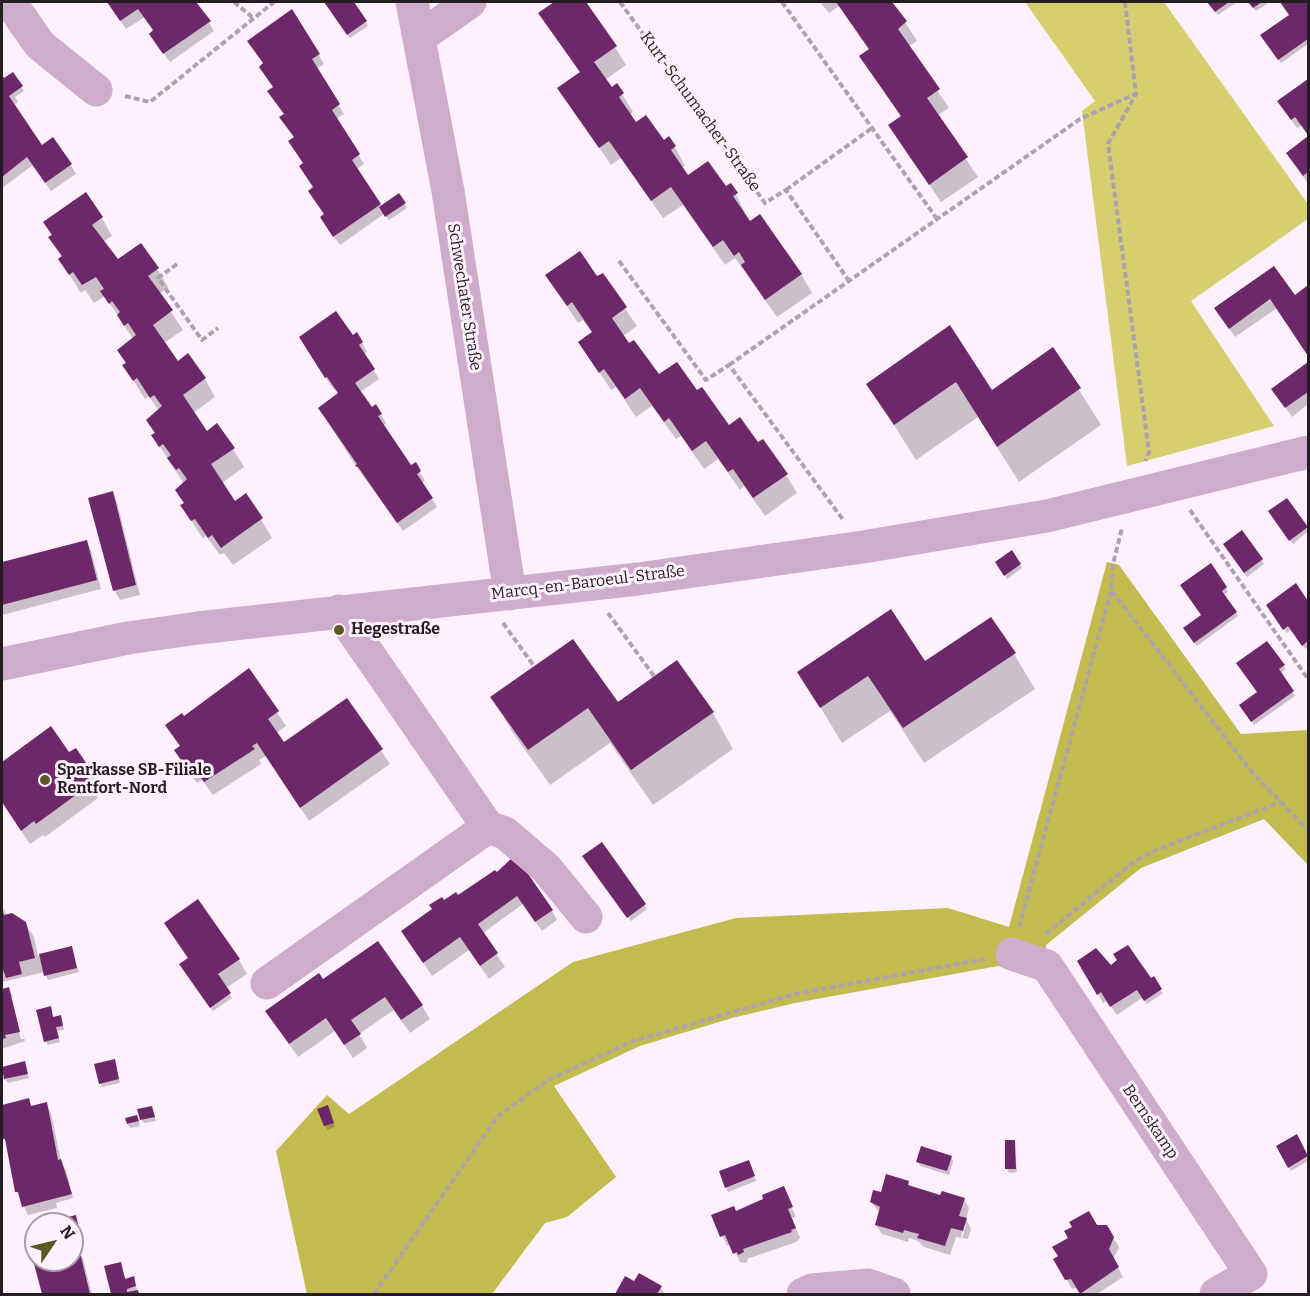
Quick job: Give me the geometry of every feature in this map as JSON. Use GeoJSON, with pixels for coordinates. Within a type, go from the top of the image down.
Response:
{"type":"FeatureCollection","features":[{"type":"Feature","properties":{"kind":"street"},"geometry":{"type":"LineString","coordinates":[[10,2],[40,45],[96,90]]}},
{"type":"Feature","properties":{"kind":"street","name":"Schwechater Straße"},"geometry":{"type":"LineString","coordinates":[[412,2],[450,203],[498,595]]}},
{"type":"Feature","properties":{"kind":"street"},"geometry":{"type":"LineString","coordinates":[[420,37],[470,2]]}},
{"type":"Feature","properties":{"kind":"street","name":"Marcq-en-Baroeul-Straße"},"geometry":{"type":"LineString","coordinates":[[2,664],[128,638],[339,611],[590,585],[863,547],[1047,516],[1308,452]]}},
{"type":"Feature","properties":{"kind":"street"},"geometry":{"type":"LineString","coordinates":[[339,611],[488,827],[505,833],[546,867],[586,918]]}},
{"type":"Feature","properties":{"kind":"street"},"geometry":{"type":"LineString","coordinates":[[267,983],[488,827]]}},
{"type":"Feature","properties":{"kind":"street","name":"Bernskamp"},"geometry":{"type":"LineString","coordinates":[[1015,955],[1047,966],[1251,1274],[1216,1294]]}},
{"type":"Feature","properties":{"kind":"street"},"geometry":{"type":"LineString","coordinates":[[803,1294],[812,1290],[868,1286],[894,1294]]}},
{"type":"Feature","properties":{"kind":"path"},"geometry":{"type":"LineString","coordinates":[[234,2],[252,17]]}},
{"type":"Feature","properties":{"kind":"path"},"geometry":{"type":"LineString","coordinates":[[96,90],[150,102],[252,17],[274,2]]}},
{"type":"Feature","properties":{"kind":"path","name":"Kurt-Schumacher-Straße"},"geometry":{"type":"LineString","coordinates":[[620,2],[765,204],[872,128]]}},
{"type":"Feature","properties":{"kind":"path"},"geometry":{"type":"LineString","coordinates":[[783,2],[937,219]]}},
{"type":"Feature","properties":{"kind":"path"},"geometry":{"type":"LineString","coordinates":[[1015,955],[1111,591],[1113,564],[1131,494],[1149,452],[1108,144],[1136,94],[1125,2]]}},
{"type":"Feature","properties":{"kind":"path"},"geometry":{"type":"LineString","coordinates":[[619,261],[706,380],[1080,119],[1136,94]]}},
{"type":"Feature","properties":{"kind":"path","name":"Kurt-Schumacher-Straße"},"geometry":{"type":"LineString","coordinates":[[786,190],[849,281]]}},
{"type":"Feature","properties":{"kind":"path"},"geometry":{"type":"LineString","coordinates":[[177,264],[158,278],[202,340],[219,327]]}},
{"type":"Feature","properties":{"kind":"path"},"geometry":{"type":"LineString","coordinates":[[729,365],[863,547]]}},
{"type":"Feature","properties":{"kind":"path"},"geometry":{"type":"LineString","coordinates":[[1171,484],[1308,679]]}},
{"type":"Feature","properties":{"kind":"path"},"geometry":{"type":"LineString","coordinates":[[590,585],[654,676]]}},
{"type":"Feature","properties":{"kind":"path"},"geometry":{"type":"LineString","coordinates":[[1111,591],[1251,771],[1308,830]]}},
{"type":"Feature","properties":{"kind":"path"},"geometry":{"type":"LineString","coordinates":[[498,595],[534,666]]}},
{"type":"Feature","properties":{"kind":"path"},"geometry":{"type":"LineString","coordinates":[[374,1294],[497,1117],[548,1080],[633,1041],[795,994],[1015,955],[1132,863],[1156,850],[1281,802]]}},
{"type":"Feature","properties":{"kind":"shaded area"},"geometry":{"type":"Polygon","coordinates":[[[1025,2],[1164,2],[1308,204],[1308,219],[1191,301],[1274,426],[1127,466],[1082,111],[1095,101],[1025,2]]]}},
{"type":"Feature","properties":{"kind":"shaded area"},"geometry":{"type":"Polygon","coordinates":[[[1107,562],[1119,565],[1241,734],[1308,730],[1308,865],[1264,819],[1141,868],[1046,945],[1045,982],[998,966],[795,1003],[732,1018],[640,1046],[554,1086],[616,1177],[567,1217],[545,1223],[492,1294],[307,1294],[276,1151],[327,1095],[349,1114],[573,962],[736,918],[948,908],[1009,927],[1107,562]]]}},
{"type":"Feature","properties":{"kind":"building"},"geometry":{"type":"Polygon","coordinates":[[[107,2],[196,2],[211,21],[163,54],[149,34],[153,30],[138,9],[120,21],[107,2]]]}},
{"type":"Feature","properties":{"kind":"building"},"geometry":{"type":"Polygon","coordinates":[[[324,2],[354,2],[367,21],[347,35],[324,2]]]}},
{"type":"Feature","properties":{"kind":"building"},"geometry":{"type":"Polygon","coordinates":[[[554,2],[586,2],[617,46],[594,62],[612,87],[617,83],[624,93],[619,97],[636,122],[646,115],[664,140],[669,136],[676,146],[671,150],[688,175],[708,161],[726,186],[731,183],[738,193],[733,196],[750,221],[760,214],[802,274],[765,300],[741,265],[745,262],[739,252],[734,256],[723,240],[713,247],[671,187],[651,201],[609,141],[599,148],[557,88],[580,72],[538,13],[554,2]]]}},
{"type":"Feature","properties":{"kind":"building"},"geometry":{"type":"Polygon","coordinates":[[[836,2],[892,2],[907,21],[898,29],[940,89],[927,98],[968,157],[929,185],[888,125],[901,116],[859,56],[869,49],[836,2]]]}},
{"type":"Feature","properties":{"kind":"building"},"geometry":{"type":"Polygon","coordinates":[[[1207,2],[1229,2],[1215,12],[1207,2]]]}},
{"type":"Feature","properties":{"kind":"building"},"geometry":{"type":"Polygon","coordinates":[[[1248,2],[1262,2],[1253,8],[1248,2]]]}},
{"type":"Feature","properties":{"kind":"building"},"geometry":{"type":"Polygon","coordinates":[[[1280,2],[1308,2],[1308,39],[1278,60],[1260,35],[1289,15],[1280,2]]]}},
{"type":"Feature","properties":{"kind":"building"},"geometry":{"type":"Polygon","coordinates":[[[292,9],[320,54],[312,59],[340,104],[332,110],[360,154],[352,160],[381,204],[333,237],[320,217],[324,214],[308,191],[313,187],[299,166],[303,163],[288,141],[294,137],[279,117],[284,114],[267,91],[273,87],[259,67],[263,63],[247,41],[292,9]]]}},
{"type":"Feature","properties":{"kind":"building"},"geometry":{"type":"Polygon","coordinates":[[[13,72],[23,86],[9,96],[42,145],[53,137],[72,164],[45,183],[27,157],[2,177],[2,75],[4,78],[13,72]]]}},
{"type":"Feature","properties":{"kind":"building"},"geometry":{"type":"Polygon","coordinates":[[[1308,79],[1308,135],[1295,117],[1291,120],[1277,101],[1308,79]]]}},
{"type":"Feature","properties":{"kind":"building"},"geometry":{"type":"Polygon","coordinates":[[[1308,136],[1308,172],[1303,176],[1286,153],[1308,136]]]}},
{"type":"Feature","properties":{"kind":"building"},"geometry":{"type":"Polygon","coordinates":[[[86,192],[103,217],[92,225],[118,259],[141,243],[159,268],[148,276],[173,310],[153,325],[178,361],[188,353],[206,378],[183,395],[207,431],[217,423],[235,448],[211,464],[235,501],[246,493],[263,518],[221,548],[212,535],[208,538],[195,519],[191,521],[180,505],[184,503],[175,490],[187,479],[167,458],[171,455],[163,444],[159,447],[151,435],[155,433],[146,420],[162,406],[154,395],[150,398],[137,378],[133,381],[122,365],[126,363],[117,350],[136,335],[128,323],[124,326],[117,315],[120,312],[112,301],[109,304],[100,291],[104,289],[96,277],[82,285],[73,272],[69,275],[58,259],[62,256],[48,237],[52,235],[43,222],[86,192]]]}},
{"type":"Feature","properties":{"kind":"building"},"geometry":{"type":"Polygon","coordinates":[[[399,193],[406,203],[385,217],[379,207],[399,193]]]}},
{"type":"Feature","properties":{"kind":"building"},"geometry":{"type":"Polygon","coordinates":[[[580,251],[597,276],[603,273],[627,307],[612,318],[629,343],[634,340],[659,374],[677,362],[697,390],[702,387],[729,425],[740,417],[758,442],[763,439],[788,474],[753,498],[733,469],[728,472],[706,441],[692,451],[669,418],[664,422],[640,388],[625,399],[604,369],[599,373],[578,342],[592,332],[572,302],[567,306],[545,275],[580,251]]]}},
{"type":"Feature","properties":{"kind":"building"},"geometry":{"type":"Polygon","coordinates":[[[1274,266],[1295,295],[1308,285],[1308,356],[1270,299],[1229,329],[1214,308],[1274,266]]]}},
{"type":"Feature","properties":{"kind":"building"},"geometry":{"type":"Polygon","coordinates":[[[336,311],[353,335],[357,332],[363,342],[359,345],[375,369],[355,383],[372,407],[376,404],[382,414],[378,416],[411,465],[416,462],[421,471],[417,474],[433,498],[397,523],[358,467],[355,466],[357,464],[318,408],[338,393],[327,377],[325,378],[299,337],[336,311]]]}},
{"type":"Feature","properties":{"kind":"building"},"geometry":{"type":"Polygon","coordinates":[[[950,325],[992,390],[1053,347],[1081,388],[997,447],[956,382],[894,425],[866,384],[950,325]]]}},
{"type":"Feature","properties":{"kind":"building"},"geometry":{"type":"Polygon","coordinates":[[[1308,362],[1308,392],[1285,408],[1271,389],[1308,362]]]}},
{"type":"Feature","properties":{"kind":"building"},"geometry":{"type":"Polygon","coordinates":[[[113,491],[136,585],[113,591],[88,498],[113,491]]]}},
{"type":"Feature","properties":{"kind":"building"},"geometry":{"type":"Polygon","coordinates":[[[1287,498],[1308,527],[1289,541],[1268,511],[1287,498]]]}},
{"type":"Feature","properties":{"kind":"building"},"geometry":{"type":"Polygon","coordinates":[[[1242,530],[1263,559],[1244,573],[1223,544],[1242,530]]]}},
{"type":"Feature","properties":{"kind":"building"},"geometry":{"type":"Polygon","coordinates":[[[87,540],[97,580],[2,605],[2,562],[87,540]]]}},
{"type":"Feature","properties":{"kind":"building"},"geometry":{"type":"Polygon","coordinates":[[[1012,550],[1021,564],[1004,576],[995,562],[1012,550]]]}},
{"type":"Feature","properties":{"kind":"building"},"geometry":{"type":"Polygon","coordinates":[[[1211,563],[1227,587],[1222,591],[1237,612],[1194,643],[1183,628],[1201,615],[1180,585],[1211,563]]]}},
{"type":"Feature","properties":{"kind":"building"},"geometry":{"type":"Polygon","coordinates":[[[1296,583],[1308,601],[1308,641],[1302,646],[1288,626],[1283,630],[1266,605],[1296,583]]]}},
{"type":"Feature","properties":{"kind":"building"},"geometry":{"type":"Polygon","coordinates":[[[891,609],[925,661],[991,617],[1016,653],[903,728],[868,676],[820,708],[797,672],[891,609]]]}},
{"type":"Feature","properties":{"kind":"building"},"geometry":{"type":"Polygon","coordinates":[[[573,639],[618,702],[677,660],[714,712],[631,770],[588,708],[528,750],[490,697],[573,639]]]}},
{"type":"Feature","properties":{"kind":"building"},"geometry":{"type":"Polygon","coordinates":[[[1267,641],[1285,665],[1279,669],[1294,691],[1251,722],[1239,705],[1257,692],[1236,663],[1267,641]]]}},
{"type":"Feature","properties":{"kind":"building"},"geometry":{"type":"Polygon","coordinates":[[[249,668],[279,711],[268,719],[284,742],[347,698],[383,749],[300,808],[257,743],[252,746],[255,749],[204,782],[193,767],[188,770],[174,750],[180,746],[165,725],[182,713],[184,716],[249,668]]]}},
{"type":"Feature","properties":{"kind":"building","name":"Sparkasse SB-Filiale Rentfort-Nord"},"geometry":{"type":"Polygon","coordinates":[[[51,726],[69,752],[76,748],[93,773],[87,777],[91,784],[36,824],[34,821],[21,831],[2,802],[2,762],[51,726]]]}},
{"type":"Feature","properties":{"kind":"building"},"geometry":{"type":"Polygon","coordinates":[[[602,842],[646,904],[627,918],[582,856],[602,842]]]}},
{"type":"Feature","properties":{"kind":"building"},"geometry":{"type":"Polygon","coordinates":[[[515,855],[553,910],[535,922],[517,896],[478,924],[498,953],[480,966],[460,937],[423,963],[401,931],[432,909],[429,905],[442,897],[444,900],[456,892],[458,895],[495,870],[497,872],[515,855]]]}},
{"type":"Feature","properties":{"kind":"building"},"geometry":{"type":"Polygon","coordinates":[[[198,899],[240,959],[218,974],[231,993],[210,1008],[179,964],[188,958],[164,923],[198,899]]]}},
{"type":"Feature","properties":{"kind":"building"},"geometry":{"type":"Polygon","coordinates":[[[2,910],[4,915],[12,913],[26,922],[35,958],[19,962],[22,974],[6,978],[2,967],[2,910]]]}},
{"type":"Feature","properties":{"kind":"building"},"geometry":{"type":"Polygon","coordinates":[[[378,941],[423,1005],[401,1020],[385,997],[351,1020],[361,1034],[344,1045],[326,1018],[289,1044],[265,1011],[319,973],[323,979],[378,941]]]}},
{"type":"Feature","properties":{"kind":"building"},"geometry":{"type":"Polygon","coordinates":[[[1128,945],[1151,978],[1154,976],[1162,989],[1144,1001],[1137,990],[1110,1007],[1101,992],[1097,995],[1077,961],[1096,948],[1111,965],[1117,960],[1113,954],[1128,945]]]}},
{"type":"Feature","properties":{"kind":"building"},"geometry":{"type":"Polygon","coordinates":[[[72,946],[77,968],[44,976],[39,954],[72,946]]]}},
{"type":"Feature","properties":{"kind":"building"},"geometry":{"type":"Polygon","coordinates":[[[9,987],[20,1032],[5,1035],[6,1038],[2,1039],[2,989],[9,987]]]}},
{"type":"Feature","properties":{"kind":"building"},"geometry":{"type":"Polygon","coordinates":[[[51,1006],[53,1017],[61,1015],[63,1026],[56,1027],[59,1038],[44,1042],[36,1010],[51,1006]]]}},
{"type":"Feature","properties":{"kind":"building"},"geometry":{"type":"Polygon","coordinates":[[[115,1059],[119,1079],[99,1084],[94,1064],[115,1059]]]}},
{"type":"Feature","properties":{"kind":"building"},"geometry":{"type":"Polygon","coordinates":[[[25,1061],[28,1074],[4,1079],[2,1067],[25,1061]]]}},
{"type":"Feature","properties":{"kind":"building"},"geometry":{"type":"Polygon","coordinates":[[[29,1098],[31,1106],[47,1102],[58,1160],[61,1159],[72,1194],[22,1207],[18,1192],[15,1192],[5,1139],[2,1139],[2,1105],[29,1098]]]}},
{"type":"Feature","properties":{"kind":"building"},"geometry":{"type":"Polygon","coordinates":[[[328,1105],[334,1123],[324,1126],[317,1109],[328,1105]]]}},
{"type":"Feature","properties":{"kind":"building"},"geometry":{"type":"Polygon","coordinates":[[[152,1106],[155,1117],[140,1120],[137,1109],[152,1106]]]}},
{"type":"Feature","properties":{"kind":"building"},"geometry":{"type":"Polygon","coordinates":[[[137,1115],[139,1121],[127,1124],[125,1118],[137,1115]]]}},
{"type":"Feature","properties":{"kind":"building"},"geometry":{"type":"Polygon","coordinates":[[[1297,1134],[1308,1156],[1288,1168],[1276,1146],[1297,1134]]]}},
{"type":"Feature","properties":{"kind":"building"},"geometry":{"type":"Polygon","coordinates":[[[1005,1140],[1015,1140],[1016,1169],[1005,1169],[1005,1140]]]}},
{"type":"Feature","properties":{"kind":"building"},"geometry":{"type":"Polygon","coordinates":[[[921,1146],[952,1156],[947,1171],[916,1162],[921,1146]]]}},
{"type":"Feature","properties":{"kind":"building"},"geometry":{"type":"Polygon","coordinates":[[[749,1160],[755,1176],[725,1188],[719,1171],[749,1160]]]}},
{"type":"Feature","properties":{"kind":"building"},"geometry":{"type":"Polygon","coordinates":[[[886,1174],[909,1181],[908,1185],[940,1195],[942,1191],[965,1198],[959,1216],[967,1218],[963,1231],[951,1228],[945,1246],[917,1238],[919,1234],[904,1230],[903,1233],[875,1225],[880,1207],[870,1202],[873,1190],[881,1192],[886,1174]]]}},
{"type":"Feature","properties":{"kind":"building"},"geometry":{"type":"Polygon","coordinates":[[[784,1186],[793,1207],[788,1209],[796,1228],[791,1230],[792,1232],[743,1249],[744,1252],[738,1255],[737,1252],[733,1254],[725,1235],[720,1237],[711,1215],[734,1206],[736,1211],[763,1199],[762,1195],[784,1186]]]}},
{"type":"Feature","properties":{"kind":"building"},"geometry":{"type":"Polygon","coordinates":[[[1089,1211],[1097,1225],[1107,1225],[1114,1237],[1109,1249],[1119,1267],[1080,1294],[1071,1279],[1065,1280],[1053,1259],[1058,1256],[1052,1247],[1068,1238],[1064,1231],[1072,1227],[1069,1222],[1089,1211]]]}},
{"type":"Feature","properties":{"kind":"building"},"geometry":{"type":"Polygon","coordinates":[[[121,1262],[125,1279],[134,1276],[136,1286],[127,1289],[127,1292],[138,1290],[139,1294],[111,1294],[104,1266],[121,1262]]]}},
{"type":"Feature","properties":{"kind":"building"},"geometry":{"type":"Polygon","coordinates":[[[84,1269],[90,1294],[42,1294],[36,1272],[84,1272],[84,1269]]]}},
{"type":"Feature","properties":{"kind":"building"},"geometry":{"type":"Polygon","coordinates":[[[639,1273],[662,1286],[657,1294],[615,1294],[625,1276],[634,1281],[639,1273]]]}},
{"type":"Feature","properties":{"kind":"place","name":"Hegestraße"},"geometry":{"type":"Point","coordinates":[339,630]}},
{"type":"Feature","properties":{"kind":"place","name":"Sparkasse SB-Filiale Rentfort-Nord"},"geometry":{"type":"Point","coordinates":[45,780]}}]}
